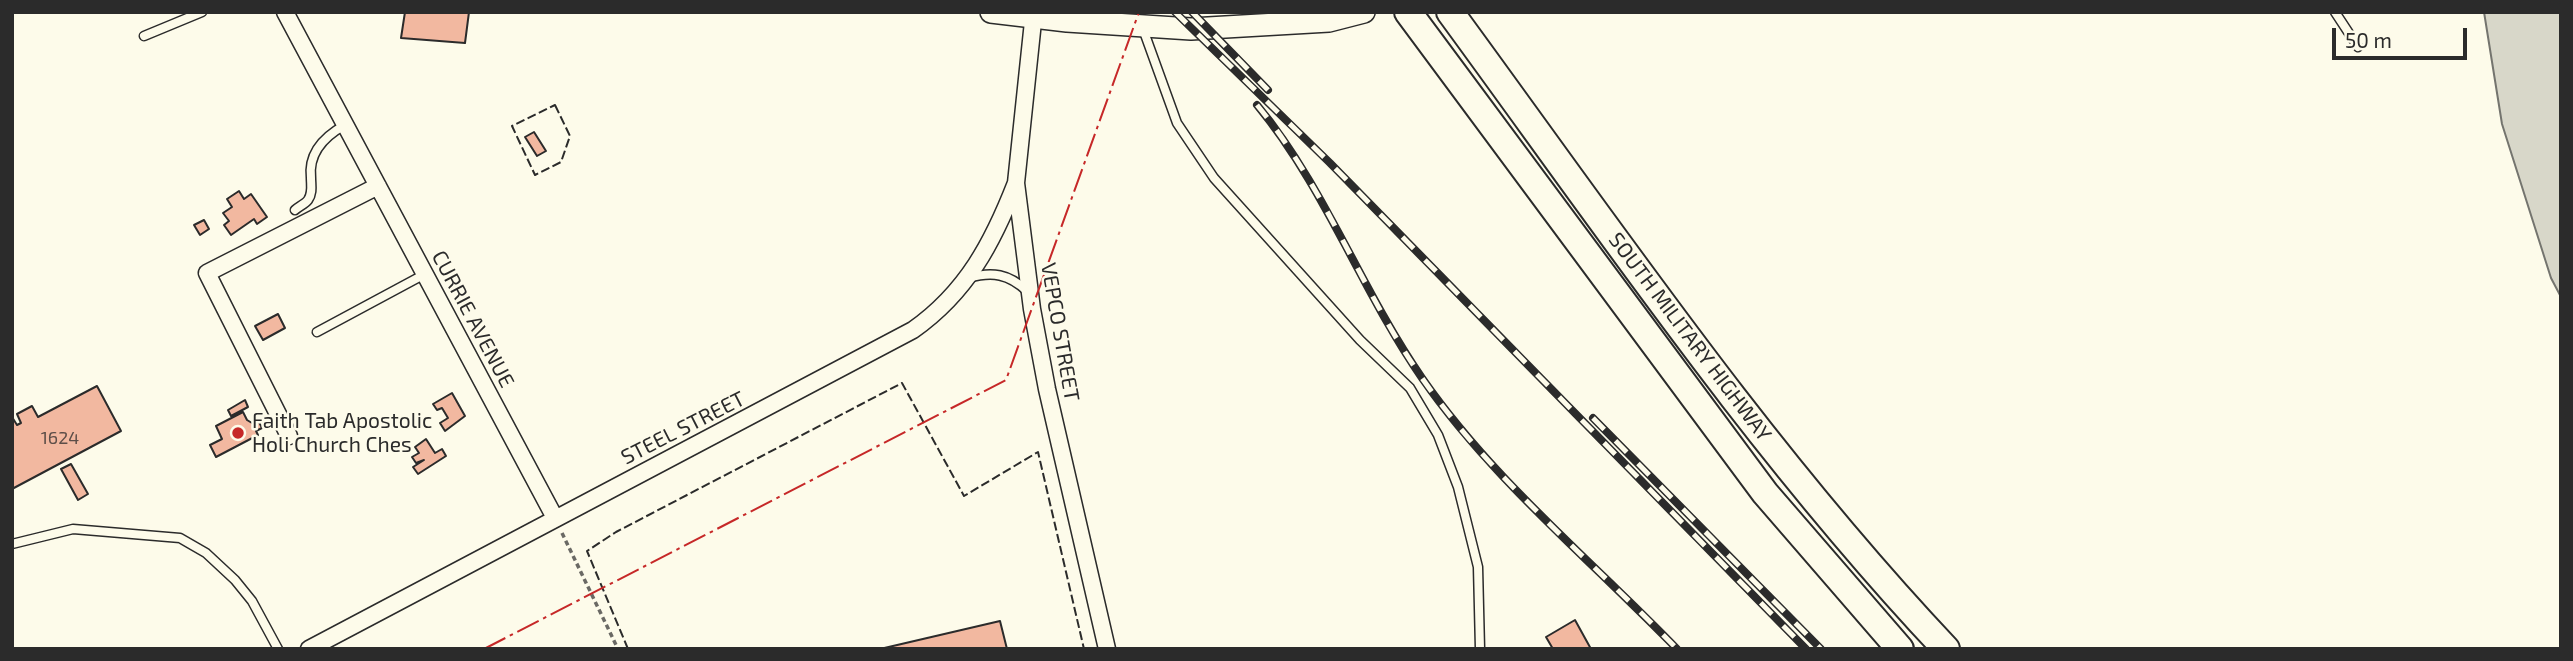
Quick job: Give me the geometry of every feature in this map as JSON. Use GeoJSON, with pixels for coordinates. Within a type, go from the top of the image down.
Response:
{"type":"FeatureCollection","features":[{"type":"Feature","properties":{"kind":"main road","name":"SOUTH MILITARY HIGHWAY"},"geometry":{"type":"LineString","coordinates":[[1408,12],[1765,493],[1900,649]]}},
{"type":"Feature","properties":{"kind":"main road","name":"SOUTH MILITARY HIGHWAY"},"geometry":{"type":"LineString","coordinates":[[1450,12],[1730,394],[1803,488],[1880,579],[1946,649]]}},
{"type":"Feature","properties":{"kind":"street","name":"CURRIE AVENUE"},"geometry":{"type":"LineString","coordinates":[[285,12],[555,518]]}},
{"type":"Feature","properties":{"kind":"street"},"geometry":{"type":"LineString","coordinates":[[991,12],[1191,29],[1300,17],[1329,22],[1364,12]]}},
{"type":"Feature","properties":{"kind":"street","name":"VEPCO STREET"},"geometry":{"type":"LineString","coordinates":[[1034,15],[1016,183],[1047,389],[1107,649]]}},
{"type":"Feature","properties":{"kind":"street","name":"STEEL STREET"},"geometry":{"type":"LineString","coordinates":[[309,649],[878,351],[937,313],[969,278],[1000,224],[1016,183]]}},
{"type":"Feature","properties":{"kind":"street"},"geometry":{"type":"LineString","coordinates":[[289,436],[207,273],[379,186]]}},
{"type":"Feature","properties":{"kind":"lane"},"geometry":{"type":"LineString","coordinates":[[144,36],[202,12]]}},
{"type":"Feature","properties":{"kind":"lane"},"geometry":{"type":"LineString","coordinates":[[2335,12],[2358,47]]}},
{"type":"Feature","properties":{"kind":"lane"},"geometry":{"type":"LineString","coordinates":[[1142,26],[1177,123],[1214,178],[1351,330],[1410,388],[1438,435],[1458,487],[1478,567],[1480,649]]}},
{"type":"Feature","properties":{"kind":"lane"},"geometry":{"type":"LineString","coordinates":[[295,210],[308,200],[312,187],[311,163],[318,147],[333,132],[345,125]]}},
{"type":"Feature","properties":{"kind":"lane"},"geometry":{"type":"LineString","coordinates":[[969,278],[989,272],[1019,284],[1031,294]]}},
{"type":"Feature","properties":{"kind":"lane"},"geometry":{"type":"LineString","coordinates":[[317,332],[425,274]]}},
{"type":"Feature","properties":{"kind":"lane"},"geometry":{"type":"LineString","coordinates":[[12,544],[73,529],[180,538],[206,553],[235,580],[251,601],[278,649]]}},
{"type":"Feature","properties":{"kind":"path"},"geometry":{"type":"LineString","coordinates":[[555,518],[618,649]]}},
{"type":"Feature","properties":{"kind":"shaded area"},"geometry":{"type":"Polygon","coordinates":[[[2484,12],[2561,12],[2561,297],[2551,278],[2502,124],[2484,12]]]}},
{"type":"Feature","properties":{"kind":"building"},"geometry":{"type":"Polygon","coordinates":[[[405,12],[469,12],[465,43],[401,38],[405,12]]]}},
{"type":"Feature","properties":{"kind":"building"},"geometry":{"type":"Polygon","coordinates":[[[534,132],[546,151],[537,156],[525,137],[534,132]]]}},
{"type":"Feature","properties":{"kind":"building"},"geometry":{"type":"Polygon","coordinates":[[[239,191],[244,199],[251,194],[267,217],[257,224],[254,219],[231,235],[224,225],[229,221],[223,213],[232,207],[227,199],[239,191]]]}},
{"type":"Feature","properties":{"kind":"building"},"geometry":{"type":"Polygon","coordinates":[[[204,220],[209,229],[200,235],[194,225],[204,220]]]}},
{"type":"Feature","properties":{"kind":"building"},"geometry":{"type":"Polygon","coordinates":[[[278,314],[285,328],[263,340],[255,326],[278,314]]]}},
{"type":"Feature","properties":{"kind":"building"},"geometry":{"type":"Polygon","coordinates":[[[97,386],[121,431],[12,489],[12,417],[17,425],[21,423],[17,414],[32,406],[38,417],[97,386]]]}},
{"type":"Feature","properties":{"kind":"building"},"geometry":{"type":"Polygon","coordinates":[[[452,393],[465,416],[445,431],[440,423],[448,418],[442,408],[437,410],[433,404],[452,393]]]}},
{"type":"Feature","properties":{"kind":"building"},"geometry":{"type":"Polygon","coordinates":[[[245,400],[248,407],[231,416],[228,410],[245,400]]]}},
{"type":"Feature","properties":{"kind":"building","name":"Faith Tab Apostolic Holi Church Ches"},"geometry":{"type":"Polygon","coordinates":[[[243,412],[252,423],[258,420],[262,428],[256,431],[258,435],[216,457],[210,445],[222,439],[216,426],[243,412]]]}},
{"type":"Feature","properties":{"kind":"building"},"geometry":{"type":"Polygon","coordinates":[[[426,439],[435,453],[442,449],[446,456],[418,474],[413,467],[424,460],[416,463],[412,457],[419,453],[415,447],[426,439]]]}},
{"type":"Feature","properties":{"kind":"building"},"geometry":{"type":"Polygon","coordinates":[[[71,464],[88,494],[78,500],[61,469],[71,464]]]}},
{"type":"Feature","properties":{"kind":"building"},"geometry":{"type":"Polygon","coordinates":[[[1575,620],[1591,649],[1553,649],[1546,637],[1575,620]]]}},
{"type":"Feature","properties":{"kind":"building"},"geometry":{"type":"Polygon","coordinates":[[[1000,621],[1007,649],[880,649],[1000,621]]]}},
{"type":"Feature","properties":{"kind":"railway"},"geometry":{"type":"LineString","coordinates":[[1175,12],[1330,163],[1806,649]]}},
{"type":"Feature","properties":{"kind":"railway"},"geometry":{"type":"LineString","coordinates":[[1192,12],[1268,90]]}},
{"type":"Feature","properties":{"kind":"railway"},"geometry":{"type":"LineString","coordinates":[[1257,105],[1303,170],[1400,344],[1450,415],[1511,485],[1677,649]]}},
{"type":"Feature","properties":{"kind":"railway"},"geometry":{"type":"LineString","coordinates":[[1593,418],[1821,649]]}},
{"type":"Feature","properties":{"kind":"fence"},"geometry":{"type":"LineString","coordinates":[[555,105],[570,136],[561,162],[535,175],[512,126],[555,105]]}},
{"type":"Feature","properties":{"kind":"fence"},"geometry":{"type":"LineString","coordinates":[[628,649],[587,551],[616,532],[902,383],[964,496],[1038,452],[1084,649]]}},
{"type":"Feature","properties":{"kind":"power"},"geometry":{"type":"LineString","coordinates":[[484,649],[1006,380],[1139,12]]}},
{"type":"Feature","properties":{"kind":"place","name":"Faith Tab Apostolic Holi Church Ches"},"geometry":{"type":"Point","coordinates":[238,433]}}]}
